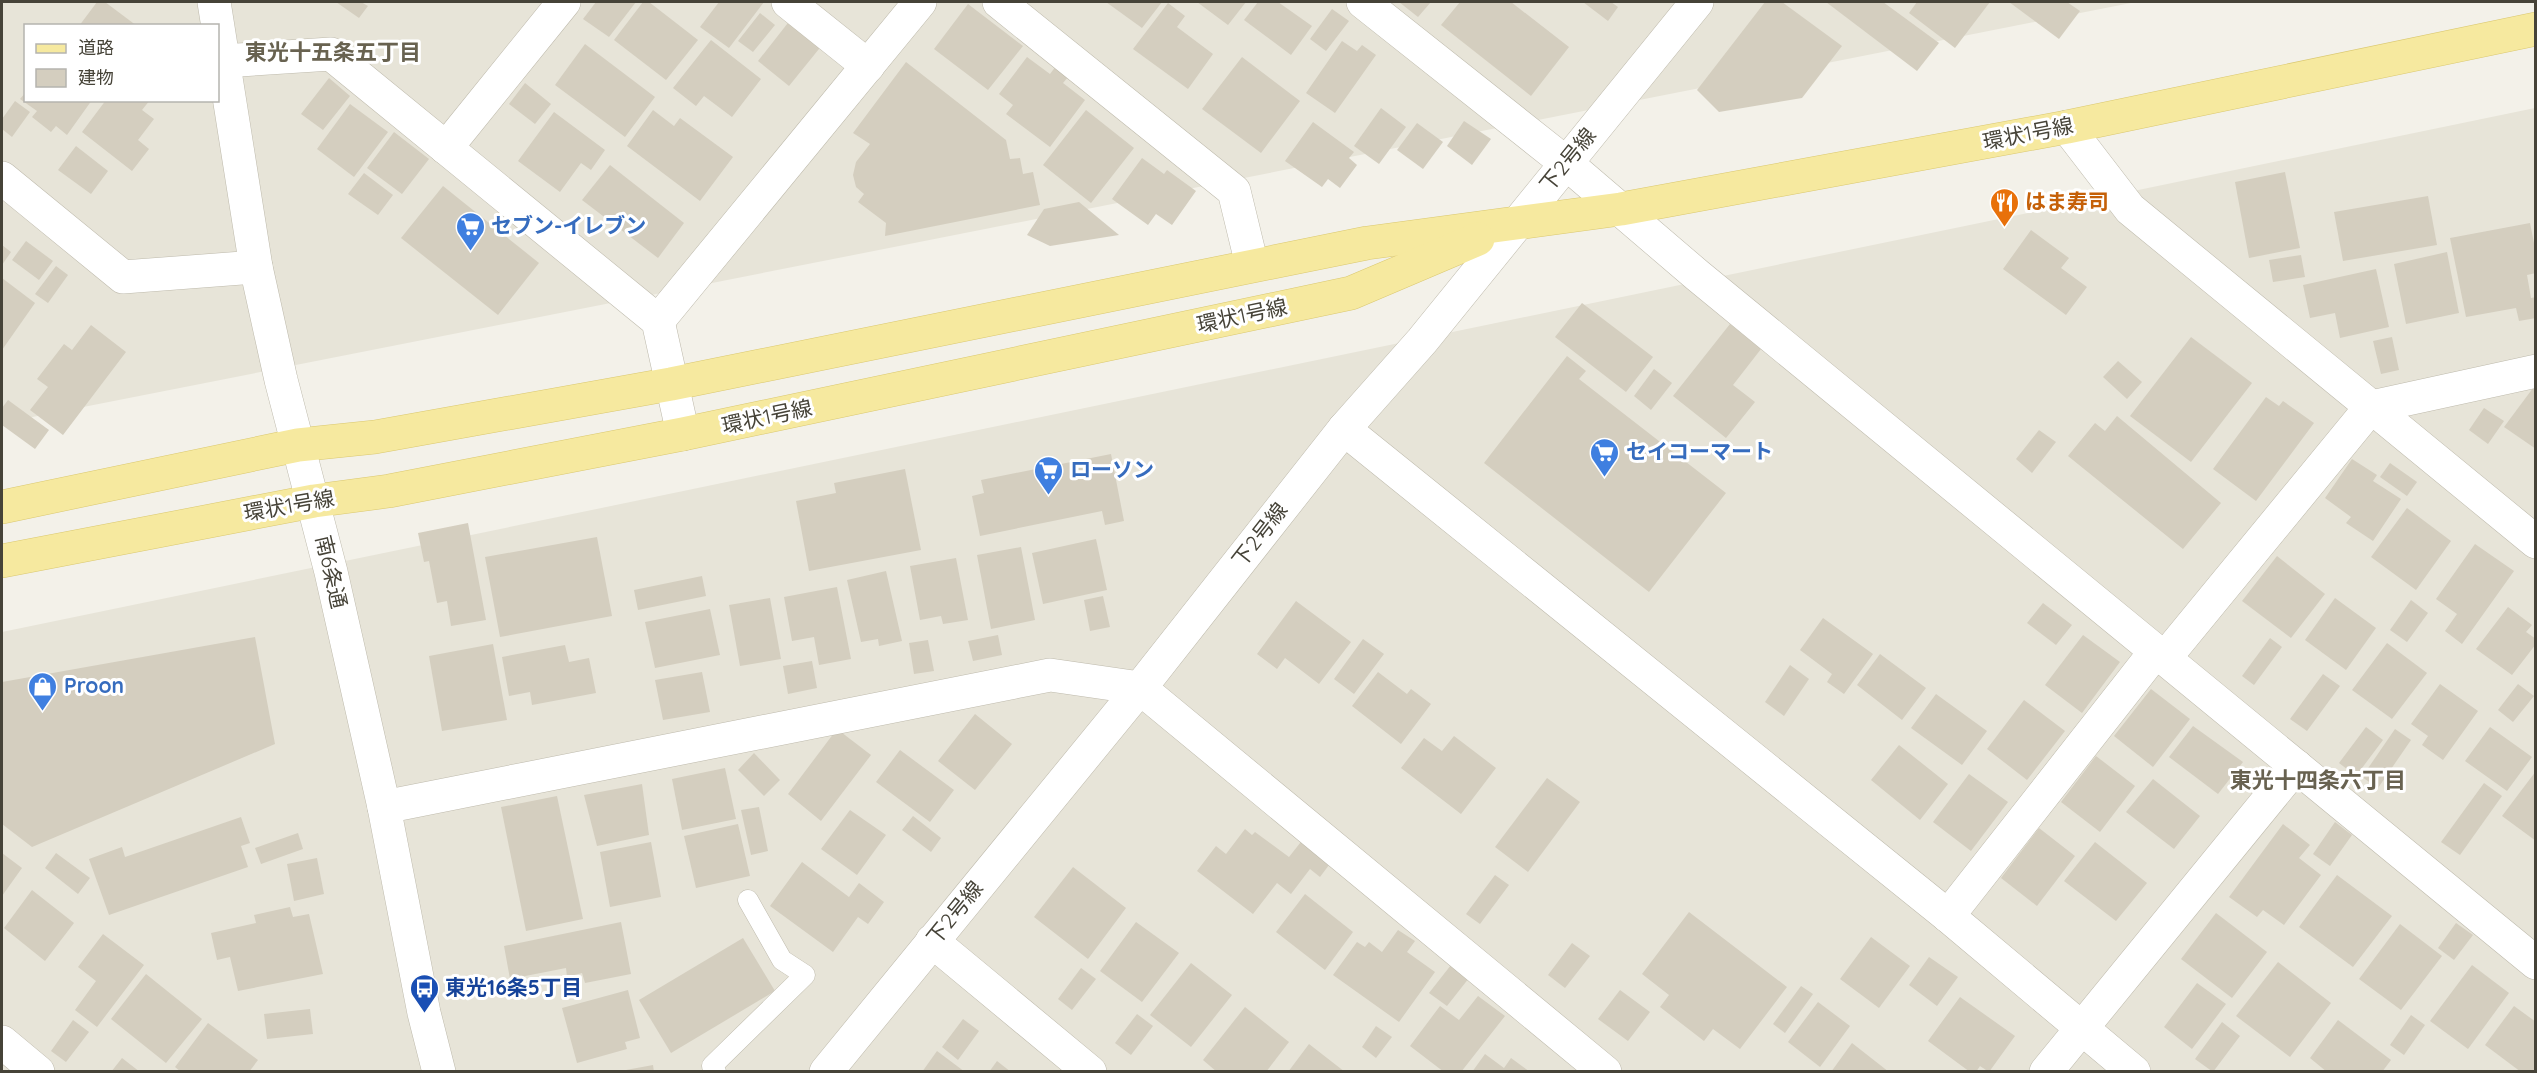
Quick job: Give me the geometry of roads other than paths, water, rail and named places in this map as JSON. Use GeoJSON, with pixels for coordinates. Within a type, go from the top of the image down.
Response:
{"type":"FeatureCollection","features":[{"type":"Feature","properties":{"kind":"main road","name":"環状1号線"},"geometry":{"type":"LineString","coordinates":[[2,507],[298,445],[375,437],[671,384],[1367,243],[1621,209],[2067,127],[2535,29]]}},
{"type":"Feature","properties":{"kind":"main road","name":"環状1号線"},"geometry":{"type":"LineString","coordinates":[[2,561],[683,434],[1351,293],[1518,222]]}},
{"type":"Feature","properties":{"kind":"street","name":"南6条通"},"geometry":{"type":"LineString","coordinates":[[214,2],[217,24]]}},
{"type":"Feature","properties":{"kind":"street"},"geometry":{"type":"LineString","coordinates":[[446,148],[564,2]]}},
{"type":"Feature","properties":{"kind":"street"},"geometry":{"type":"LineString","coordinates":[[788,2],[868,66]]}},
{"type":"Feature","properties":{"kind":"street"},"geometry":{"type":"LineString","coordinates":[[658,321],[920,2]]}},
{"type":"Feature","properties":{"kind":"street"},"geometry":{"type":"LineString","coordinates":[[999,2],[1234,190],[1252,265]]}},
{"type":"Feature","properties":{"kind":"street"},"geometry":{"type":"LineString","coordinates":[[1363,2],[1566,163],[1697,275],[2535,963]]}},
{"type":"Feature","properties":{"kind":"street","name":"下2号線"},"geometry":{"type":"LineString","coordinates":[[826,1071],[1140,688],[1344,429],[1422,341],[1697,2]]}},
{"type":"Feature","properties":{"kind":"street","name":"南6条通"},"geometry":{"type":"LineString","coordinates":[[219,35],[256,267],[298,445],[314,501],[384,807],[424,1012],[439,1071]]}},
{"type":"Feature","properties":{"kind":"street"},"geometry":{"type":"LineString","coordinates":[[223,61],[331,54],[658,321],[683,434]]}},
{"type":"Feature","properties":{"kind":"street"},"geometry":{"type":"LineString","coordinates":[[2067,127],[2130,209],[2535,542]]}},
{"type":"Feature","properties":{"kind":"street"},"geometry":{"type":"LineString","coordinates":[[2,178],[123,277],[256,267]]}},
{"type":"Feature","properties":{"kind":"street"},"geometry":{"type":"LineString","coordinates":[[1948,916],[2160,655],[2371,407],[2535,371]]}},
{"type":"Feature","properties":{"kind":"street"},"geometry":{"type":"LineString","coordinates":[[1344,429],[1948,916],[2134,1071]]}},
{"type":"Feature","properties":{"kind":"street"},"geometry":{"type":"LineString","coordinates":[[384,807],[1050,675],[1140,688],[1605,1071]]}},
{"type":"Feature","properties":{"kind":"street"},"geometry":{"type":"LineString","coordinates":[[2046,1071],[2296,766]]}},
{"type":"Feature","properties":{"kind":"street"},"geometry":{"type":"LineString","coordinates":[[932,941],[1090,1071]]}},
{"type":"Feature","properties":{"kind":"street"},"geometry":{"type":"LineString","coordinates":[[2,1042],[38,1071]]}},
{"type":"Feature","properties":{"kind":"lane"},"geometry":{"type":"LineString","coordinates":[[716,1071],[712,1066],[805,975],[782,960],[748,900]]}},
{"type":"Feature","properties":{"kind":"place","name":"はま寿司"},"geometry":{"type":"Point","coordinates":[2004,228]}},
{"type":"Feature","properties":{"kind":"place","name":"セブン-イレブン"},"geometry":{"type":"Point","coordinates":[470,252]}},
{"type":"Feature","properties":{"kind":"place","name":"セイコーマート"},"geometry":{"type":"Point","coordinates":[1605,478]}},
{"type":"Feature","properties":{"kind":"place","name":"ローソン"},"geometry":{"type":"Point","coordinates":[1049,496]}},
{"type":"Feature","properties":{"kind":"place","name":"Proon"},"geometry":{"type":"Point","coordinates":[43,712]}},
{"type":"Feature","properties":{"kind":"place","name":"東光16条5丁目"},"geometry":{"type":"Point","coordinates":[424,1014]}},
{"type":"Feature","properties":{"kind":"district","name":"東光十五条五丁目"},"geometry":{"type":"Point","coordinates":[333,52]}},
{"type":"Feature","properties":{"kind":"district","name":"東光十四条六丁目"},"geometry":{"type":"Point","coordinates":[2318,780]}}]}
